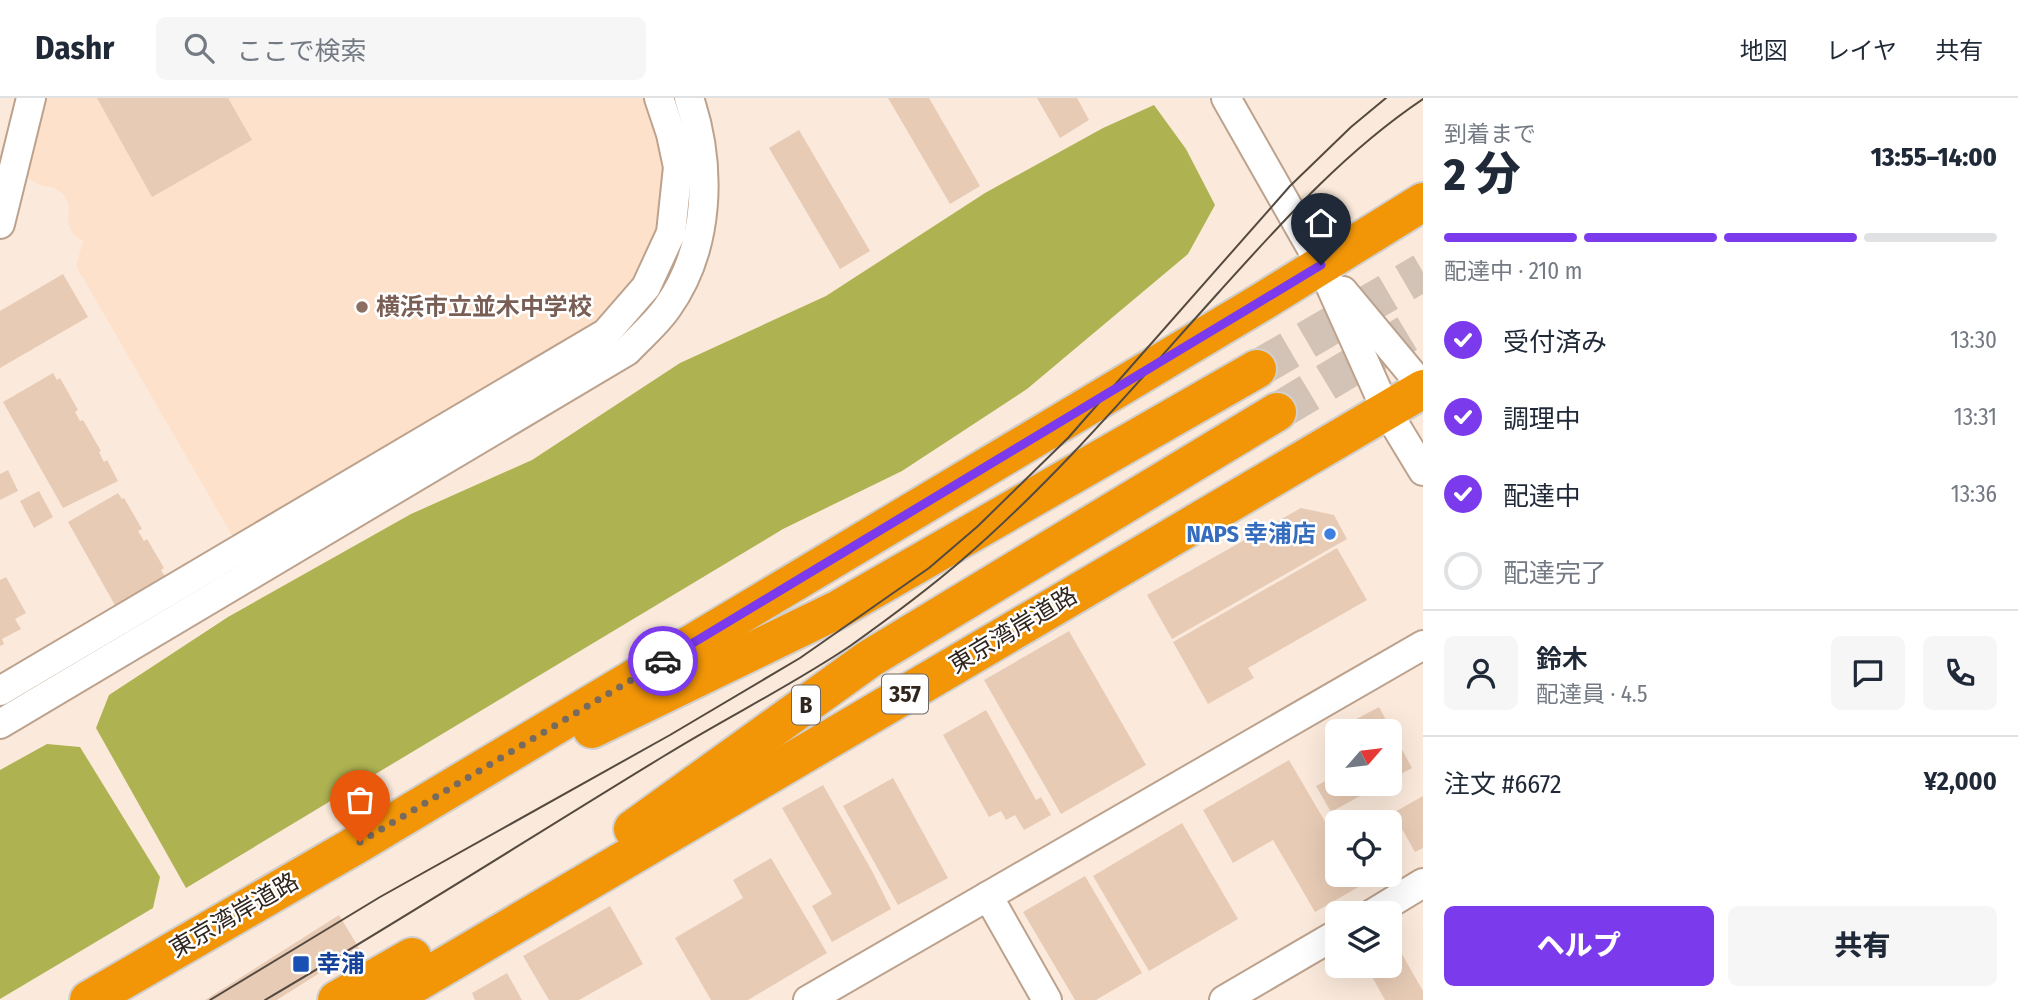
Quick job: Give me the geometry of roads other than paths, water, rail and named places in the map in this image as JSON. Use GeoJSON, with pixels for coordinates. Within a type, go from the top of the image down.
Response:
{"type":"FeatureCollection","features":[{"type":"Feature","properties":{"kind":"highway","name":"東京湾岸道路"},"geometry":{"type":"LineString","coordinates":[[89,1000],[360,842],[1423,202]]}},
{"type":"Feature","properties":{"kind":"highway"},"geometry":{"type":"LineString","coordinates":[[360,842],[839,609],[1258,369]]}},
{"type":"Feature","properties":{"kind":"highway","name":"東京湾岸道路"},"geometry":{"type":"LineString","coordinates":[[387,1000],[1423,388]]}},
{"type":"Feature","properties":{"kind":"highway","name":"B"},"geometry":{"type":"LineString","coordinates":[[337,1000],[618,840],[869,659],[1278,412]]}},
{"type":"Feature","properties":{"kind":"street"},"geometry":{"type":"LineString","coordinates":[[0,224],[32,98]]}},
{"type":"Feature","properties":{"kind":"street"},"geometry":{"type":"LineString","coordinates":[[0,691],[606,333],[646,287],[671,233],[678,167],[659,98]]}},
{"type":"Feature","properties":{"kind":"street"},"geometry":{"type":"LineString","coordinates":[[0,724],[627,351],[667,309],[691,263],[702,217],[705,178],[696,118],[689,98]]}},
{"type":"Feature","properties":{"kind":"street"},"geometry":{"type":"LineString","coordinates":[[1226,98],[1321,265],[1386,410],[1423,471]]}},
{"type":"Feature","properties":{"kind":"street"},"geometry":{"type":"LineString","coordinates":[[1321,265],[1423,388]]}},
{"type":"Feature","properties":{"kind":"street"},"geometry":{"type":"LineString","coordinates":[[808,1000],[1423,645]]}},
{"type":"Feature","properties":{"kind":"street"},"geometry":{"type":"LineString","coordinates":[[1393,901],[1423,883]]}},
{"type":"Feature","properties":{"kind":"street"},"geometry":{"type":"LineString","coordinates":[[988,896],[1047,1000]]}},
{"type":"Feature","properties":{"kind":"street"},"geometry":{"type":"LineString","coordinates":[[1224,1000],[1325,941]]}},
{"type":"Feature","properties":{"kind":"tunnel"},"geometry":{"type":"LineString","coordinates":[[1257,369],[1423,272]]}},
{"type":"Feature","properties":{"kind":"tunnel"},"geometry":{"type":"LineString","coordinates":[[1277,412],[1423,324]]}},
{"type":"Feature","properties":{"kind":"tram line"},"geometry":{"type":"LineString","coordinates":[[210,1000],[380,897],[670,735],[800,658],[929,568],[978,526],[1068,438],[1290,186],[1351,127],[1386,98]]}},
{"type":"Feature","properties":{"kind":"tram line"},"geometry":{"type":"LineString","coordinates":[[265,1000],[687,742],[828,661],[921,594],[997,529],[1063,464],[1315,189],[1367,142],[1423,99]]}},
{"type":"Feature","properties":{"kind":"place","name":"横浜市立並木中学校"},"geometry":{"type":"Point","coordinates":[362,307]}},
{"type":"Feature","properties":{"kind":"place","name":"NAPS 幸浦店"},"geometry":{"type":"Point","coordinates":[1330,534]}},
{"type":"Feature","properties":{"kind":"place","name":"幸浦"},"geometry":{"type":"Point","coordinates":[301,964]}}]}
